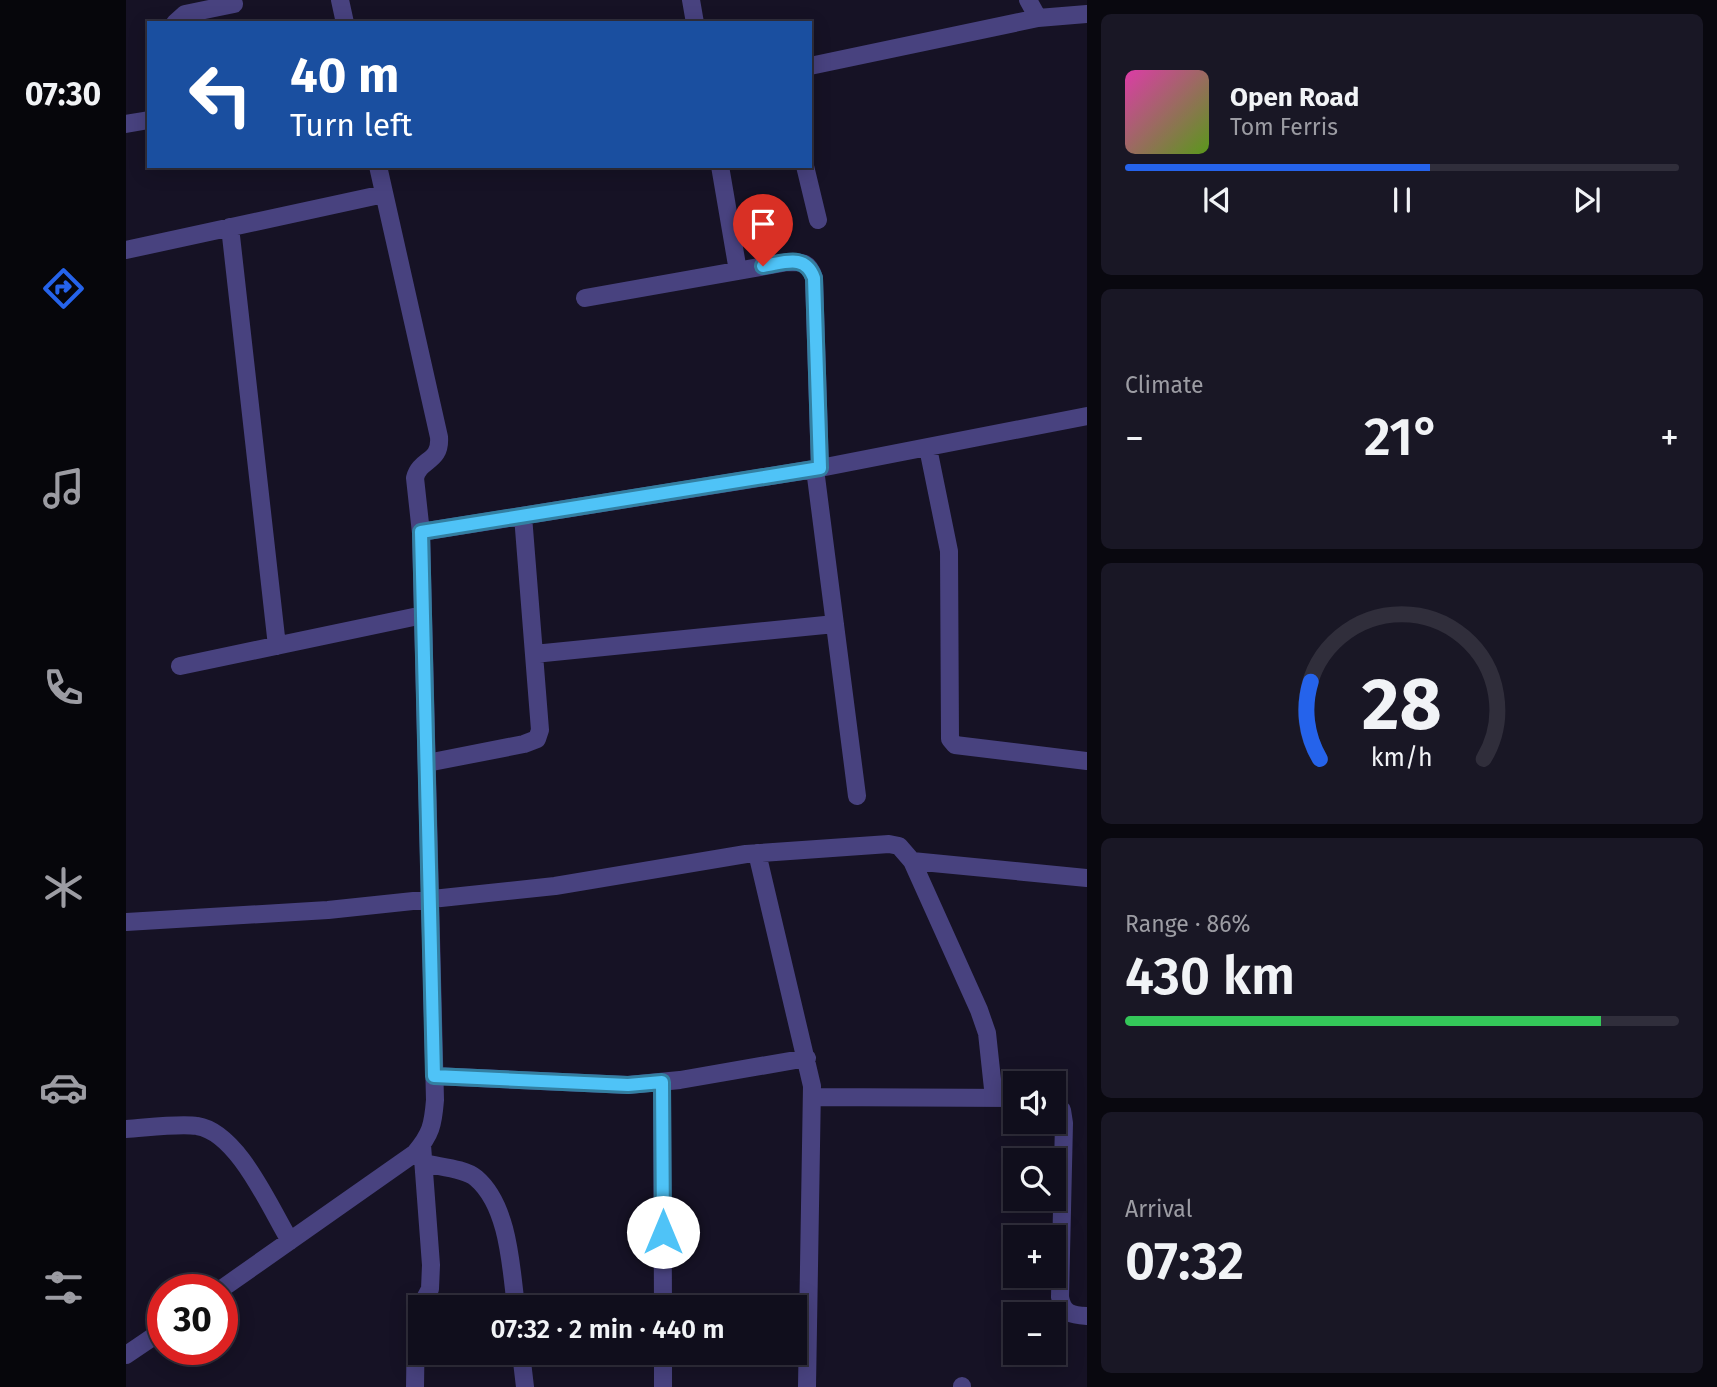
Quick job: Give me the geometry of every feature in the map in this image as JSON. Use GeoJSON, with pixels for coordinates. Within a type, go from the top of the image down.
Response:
{"type":"FeatureCollection","features":[{"type":"Feature","properties":{"kind":"street"},"geometry":{"type":"LineString","coordinates":[[340,0],[345,21]]}},
{"type":"Feature","properties":{"kind":"street"},"geometry":{"type":"LineString","coordinates":[[691,0],[695,21]]}},
{"type":"Feature","properties":{"kind":"street"},"geometry":{"type":"LineString","coordinates":[[1028,0],[1038,18]]}},
{"type":"Feature","properties":{"kind":"street"},"geometry":{"type":"LineString","coordinates":[[178,21],[186,15],[234,4]]}},
{"type":"Feature","properties":{"kind":"street"},"geometry":{"type":"LineString","coordinates":[[812,66],[1038,18],[1087,15]]}},
{"type":"Feature","properties":{"kind":"street"},"geometry":{"type":"LineString","coordinates":[[126,124],[147,120]]}},
{"type":"Feature","properties":{"kind":"street"},"geometry":{"type":"LineString","coordinates":[[378,168],[440,448],[437,454],[417,470],[415,478],[421,533],[434,1076],[433,1124],[423,1154],[431,1277],[430,1289],[416,1321],[415,1387]]}},
{"type":"Feature","properties":{"kind":"street"},"geometry":{"type":"LineString","coordinates":[[720,168],[738,271]]}},
{"type":"Feature","properties":{"kind":"street"},"geometry":{"type":"LineString","coordinates":[[805,168],[818,220]]}},
{"type":"Feature","properties":{"kind":"street"},"geometry":{"type":"LineString","coordinates":[[126,250],[384,194]]}},
{"type":"Feature","properties":{"kind":"street"},"geometry":{"type":"LineString","coordinates":[[230,228],[276,646]]}},
{"type":"Feature","properties":{"kind":"street"},"geometry":{"type":"LineString","coordinates":[[585,298],[788,262],[804,262],[810,267],[814,278],[818,469],[858,796]]}},
{"type":"Feature","properties":{"kind":"street"},"geometry":{"type":"LineString","coordinates":[[421,533],[818,469],[1087,416]]}},
{"type":"Feature","properties":{"kind":"street"},"geometry":{"type":"LineString","coordinates":[[928,448],[950,551],[950,739],[955,745],[1087,761]]}},
{"type":"Feature","properties":{"kind":"street"},"geometry":{"type":"LineString","coordinates":[[427,763],[537,739],[541,730],[523,516]]}},
{"type":"Feature","properties":{"kind":"street"},"geometry":{"type":"LineString","coordinates":[[180,666],[423,615]]}},
{"type":"Feature","properties":{"kind":"street"},"geometry":{"type":"LineString","coordinates":[[534,654],[835,624]]}},
{"type":"Feature","properties":{"kind":"street"},"geometry":{"type":"LineString","coordinates":[[126,922],[328,910],[555,886],[757,853],[880,843],[899,846],[912,861],[983,1021],[994,1098]]}},
{"type":"Feature","properties":{"kind":"street"},"geometry":{"type":"LineString","coordinates":[[757,853],[807,1058],[812,1097],[807,1387]]}},
{"type":"Feature","properties":{"kind":"street"},"geometry":{"type":"LineString","coordinates":[[912,861],[1087,878]]}},
{"type":"Feature","properties":{"kind":"street"},"geometry":{"type":"LineString","coordinates":[[434,1076],[628,1085],[662,1082],[807,1058]]}},
{"type":"Feature","properties":{"kind":"street"},"geometry":{"type":"LineString","coordinates":[[662,1082],[663,1295]]}},
{"type":"Feature","properties":{"kind":"street"},"geometry":{"type":"LineString","coordinates":[[812,1097],[1003,1098]]}},
{"type":"Feature","properties":{"kind":"street"},"geometry":{"type":"LineString","coordinates":[[126,1129],[197,1125],[216,1134],[240,1156],[290,1241]]}},
{"type":"Feature","properties":{"kind":"street"},"geometry":{"type":"LineString","coordinates":[[1064,1134],[1061,1305],[1071,1315],[1087,1316]]}},
{"type":"Feature","properties":{"kind":"street"},"geometry":{"type":"LineString","coordinates":[[238,1277],[415,1153],[469,1174],[477,1179],[487,1193],[501,1217],[508,1242],[515,1295]]}},
{"type":"Feature","properties":{"kind":"street"},"geometry":{"type":"LineString","coordinates":[[126,1355],[147,1341]]}},
{"type":"Feature","properties":{"kind":"street"},"geometry":{"type":"LineString","coordinates":[[522,1365],[524,1387]]}},
{"type":"Feature","properties":{"kind":"street"},"geometry":{"type":"LineString","coordinates":[[663,1365],[663,1387]]}},
{"type":"Feature","properties":{"kind":"route"},"geometry":{"type":"LineString","coordinates":[[663,1232],[662,1082],[628,1085],[434,1076],[421,532],[820,468],[814,278],[810,267],[804,262],[763,266]]}}]}
